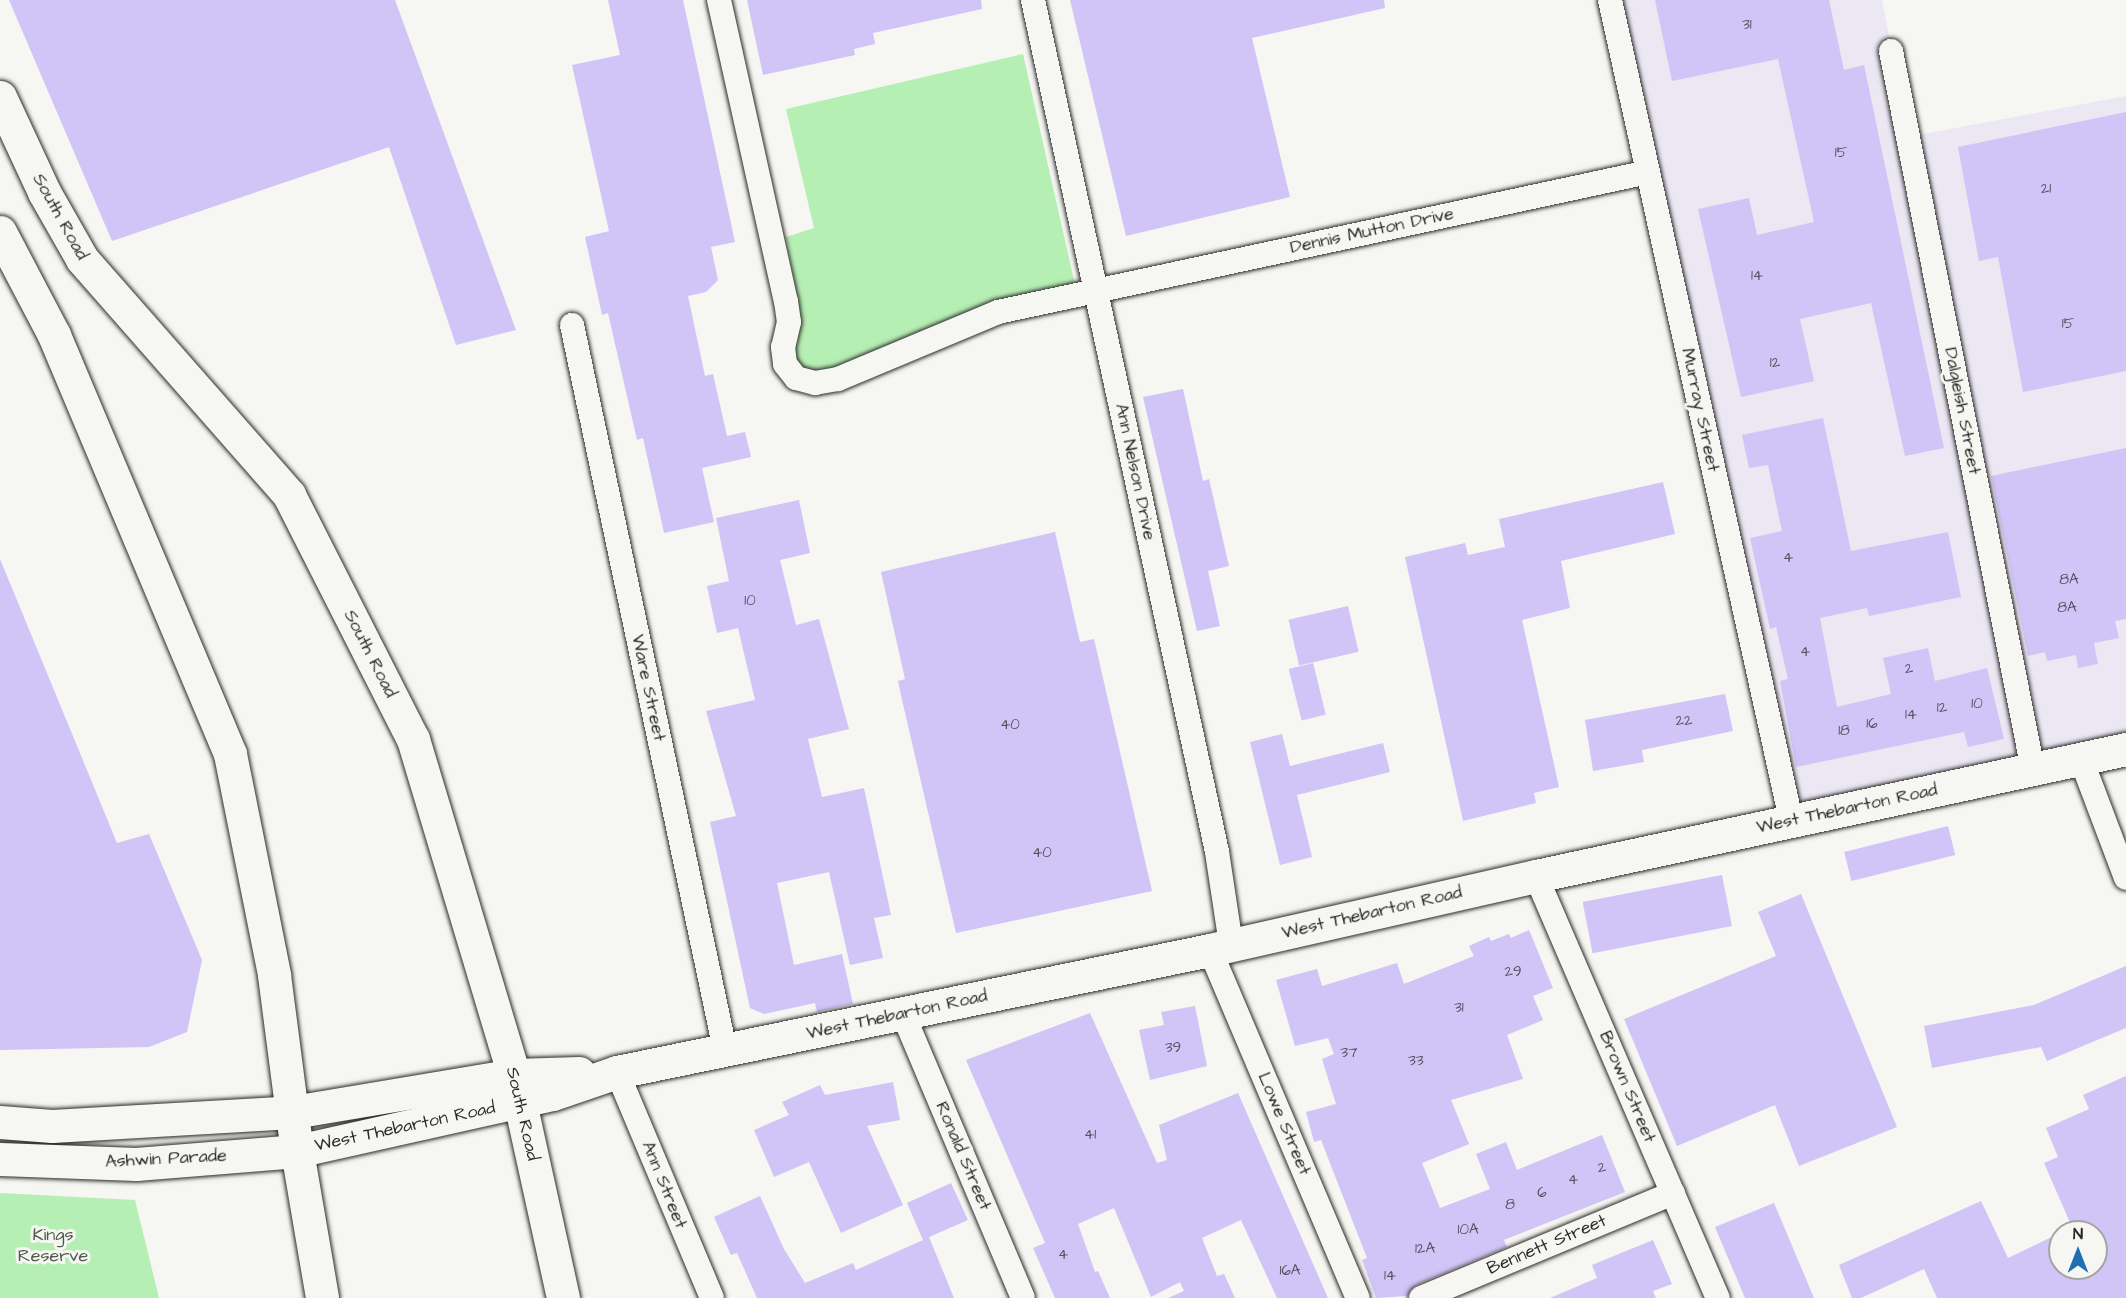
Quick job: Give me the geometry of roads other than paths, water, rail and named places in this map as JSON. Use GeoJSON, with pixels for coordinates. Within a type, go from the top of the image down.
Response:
{"type":"FeatureCollection","features":[{"type":"Feature","properties":{"kind":"main road","name":"South Road"},"geometry":{"type":"LineString","coordinates":[[0,97],[44,192],[82,259],[289,495],[413,739],[517,1089],[563,1298]]}},
{"type":"Feature","properties":{"kind":"main road"},"geometry":{"type":"LineString","coordinates":[[0,232],[59,345],[230,753],[274,975],[297,1151],[322,1298]]}},
{"type":"Feature","properties":{"kind":"main road","name":"West Thebarton Road"},"geometry":{"type":"LineString","coordinates":[[293,1112],[517,1089],[617,1072],[1221,948],[1536,876],[2126,749]]}},
{"type":"Feature","properties":{"kind":"main road","name":"West Thebarton Road"},"geometry":{"type":"LineString","coordinates":[[297,1151],[517,1089]]}},
{"type":"Feature","properties":{"kind":"main road"},"geometry":{"type":"LineString","coordinates":[[0,1122],[52,1126],[293,1112]]}},
{"type":"Feature","properties":{"kind":"main road","name":"Ashwin Parade"},"geometry":{"type":"LineString","coordinates":[[0,1159],[136,1164],[297,1151]]}},
{"type":"Feature","properties":{"kind":"street","name":"Dennis Mutton Drive"},"geometry":{"type":"LineString","coordinates":[[719,0],[786,301],[789,322],[783,347],[785,364],[796,378],[815,383],[838,379],[998,312],[1648,172]]}},
{"type":"Feature","properties":{"kind":"street","name":"Ann Nelson Drive"},"geometry":{"type":"LineString","coordinates":[[1033,0],[1217,852],[1221,948]]}},
{"type":"Feature","properties":{"kind":"street","name":"Murray Street"},"geometry":{"type":"LineString","coordinates":[[1610,0],[1791,820]]}},
{"type":"Feature","properties":{"kind":"street","name":"Dalgleish Street"},"geometry":{"type":"LineString","coordinates":[[1891,51],[2033,770]]}},
{"type":"Feature","properties":{"kind":"street","name":"Ware Street"},"geometry":{"type":"LineString","coordinates":[[572,325],[725,1050]]}},
{"type":"Feature","properties":{"kind":"street"},"geometry":{"type":"LineString","coordinates":[[2081,759],[2126,878]]}},
{"type":"Feature","properties":{"kind":"street","name":"Brown Street"},"geometry":{"type":"LineString","coordinates":[[1536,876],[1718,1298]]}},
{"type":"Feature","properties":{"kind":"street","name":"Lowe Street"},"geometry":{"type":"LineString","coordinates":[[1221,948],[1358,1298]]}},
{"type":"Feature","properties":{"kind":"street","name":"Ronald Street"},"geometry":{"type":"LineString","coordinates":[[903,1014],[1023,1298]]}},
{"type":"Feature","properties":{"kind":"street","name":"Ann Street"},"geometry":{"type":"LineString","coordinates":[[617,1072],[712,1298]]}},
{"type":"Feature","properties":{"kind":"street","name":"Bennett Street"},"geometry":{"type":"LineString","coordinates":[[1421,1298],[1672,1193]]}},
{"type":"Feature","properties":{"kind":"park label","name":"Kings Reserve"},"geometry":{"type":"Point","coordinates":[53,1246]}}]}
